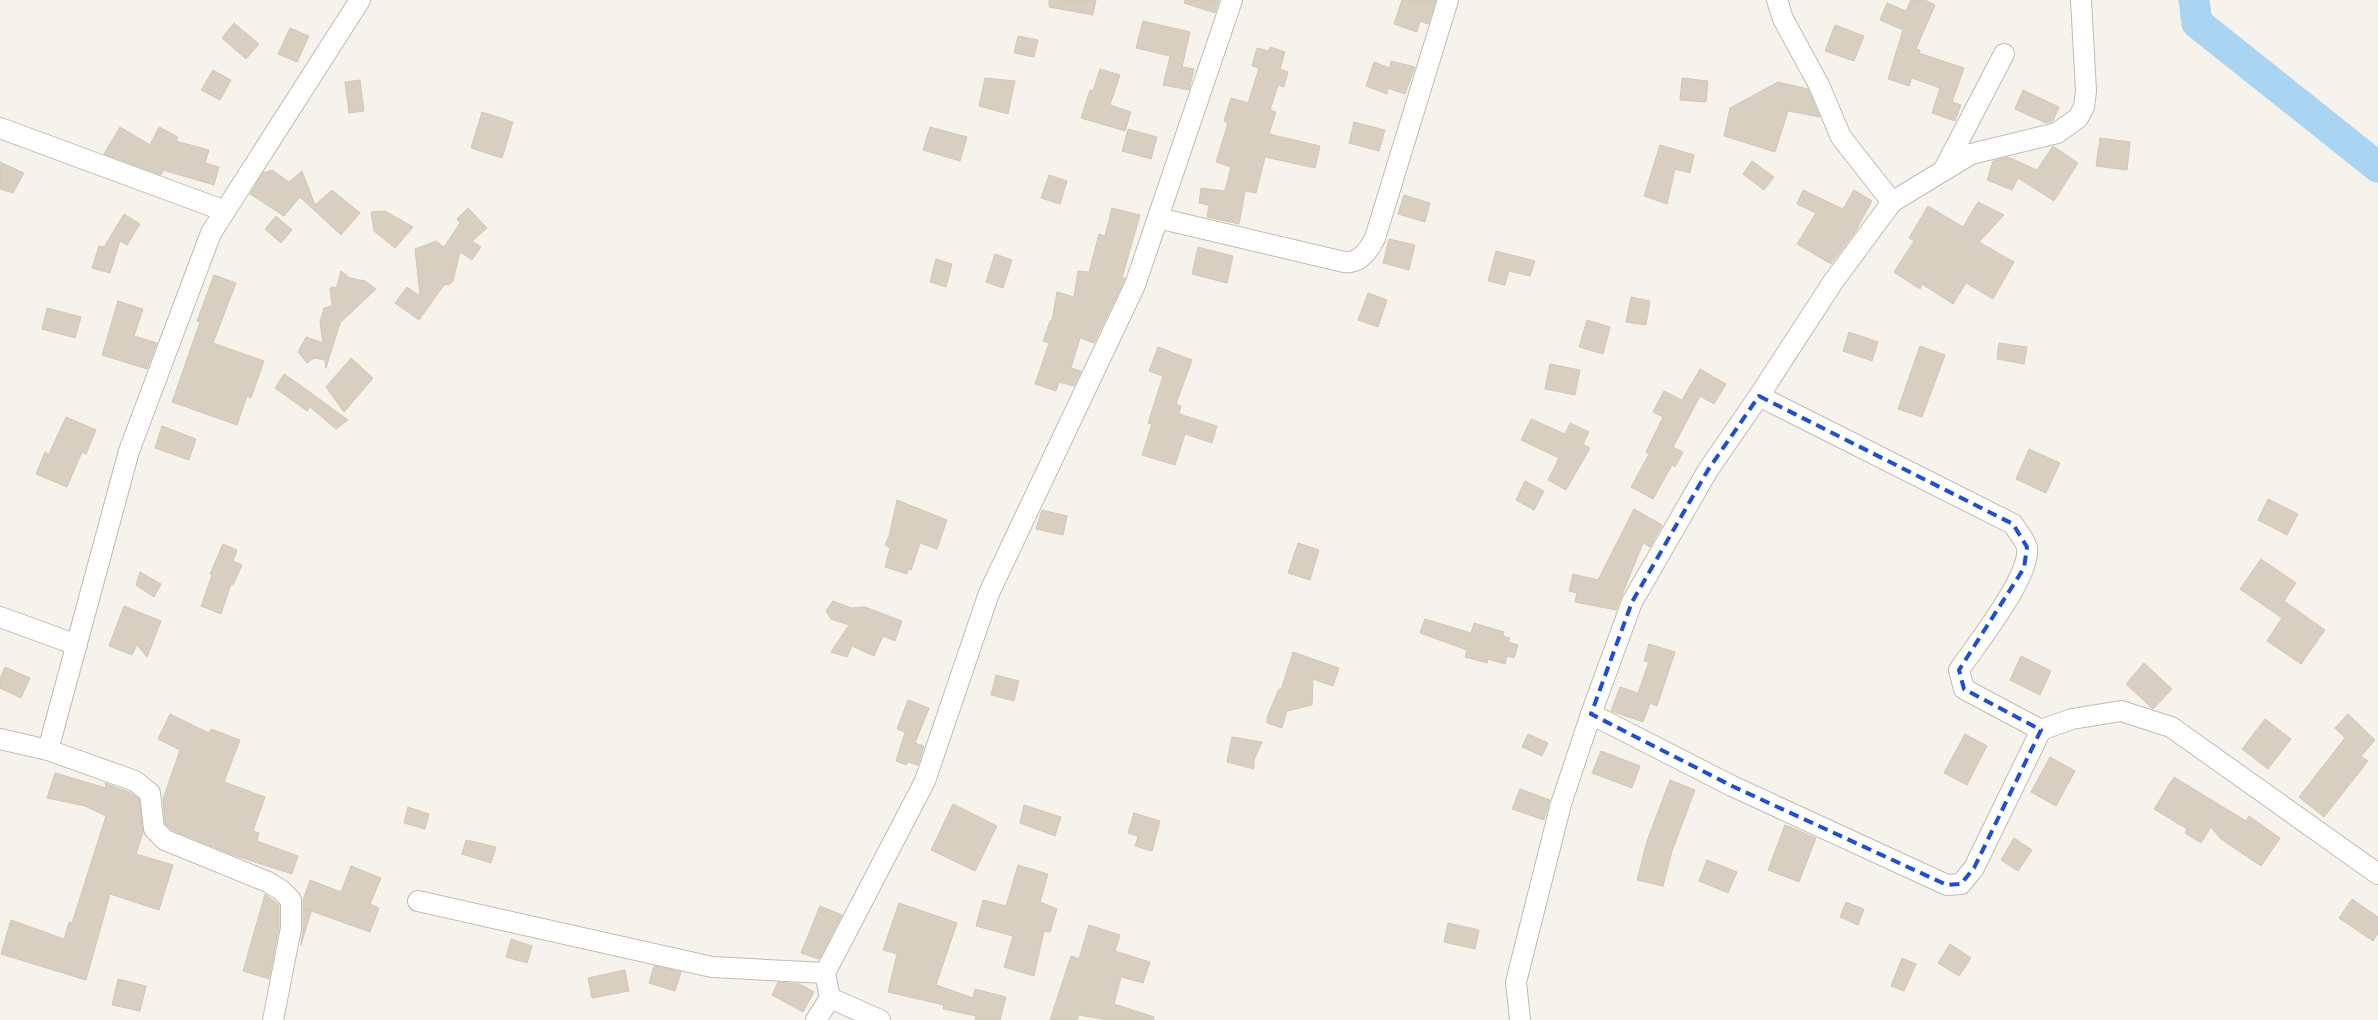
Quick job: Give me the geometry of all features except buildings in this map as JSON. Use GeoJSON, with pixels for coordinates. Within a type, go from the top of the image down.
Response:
{"type":"FeatureCollection","features":[{"type":"Feature","properties":{"kind":"street"},"geometry":{"type":"LineString","coordinates":[[48,750],[130,451],[211,233],[360,0]]}},
{"type":"Feature","properties":{"kind":"street"},"geometry":{"type":"LineString","coordinates":[[816,1020],[830,998],[825,974],[925,781],[989,593],[1136,285],[1232,0]]}},
{"type":"Feature","properties":{"kind":"street"},"geometry":{"type":"LineString","coordinates":[[1158,218],[1344,262],[1359,259],[1375,238],[1448,0]]}},
{"type":"Feature","properties":{"kind":"street"},"geometry":{"type":"LineString","coordinates":[[1777,0],[1783,18],[1819,84],[1841,137],[1892,202]]}},
{"type":"Feature","properties":{"kind":"street"},"geometry":{"type":"LineString","coordinates":[[1520,1020],[1516,982],[1561,804],[1591,714],[1632,602],[1708,470],[1833,282],[1892,202],[1971,154],[2057,133],[2078,118],[2084,107],[2086,90],[2081,0]]}},
{"type":"Feature","properties":{"kind":"street"},"geometry":{"type":"LineString","coordinates":[[1943,171],[2004,54]]}},
{"type":"Feature","properties":{"kind":"street"},"geometry":{"type":"LineString","coordinates":[[0,128],[225,211]]}},
{"type":"Feature","properties":{"kind":"street"},"geometry":{"type":"LineString","coordinates":[[1759,396],[2013,524],[2027,547],[2024,568],[2016,587],[1960,670],[1960,679],[1964,689],[2041,730]]}},
{"type":"Feature","properties":{"kind":"street"},"geometry":{"type":"LineString","coordinates":[[0,618],[77,645]]}},
{"type":"Feature","properties":{"kind":"street"},"geometry":{"type":"LineString","coordinates":[[1591,714],[1732,786],[1947,885],[1961,884],[1974,868],[2041,730],[2072,718],[2121,711],[2171,727],[2378,874]]}},
{"type":"Feature","properties":{"kind":"street"},"geometry":{"type":"LineString","coordinates":[[0,739],[48,750],[135,780],[150,792],[154,829],[165,840],[268,882],[281,890],[291,900],[291,928],[273,1020]]}},
{"type":"Feature","properties":{"kind":"street"},"geometry":{"type":"LineString","coordinates":[[418,901],[712,968],[825,974]]}},
{"type":"Feature","properties":{"kind":"street"},"geometry":{"type":"LineString","coordinates":[[830,998],[880,1020]]}},
{"type":"Feature","properties":{"kind":"highlighted area"},"geometry":{"type":"Polygon","coordinates":[[[1759,396],[2013,524],[2027,547],[2024,568],[1959,670],[1964,689],[2041,730],[1974,868],[1961,884],[1947,885],[1732,786],[1591,714],[1632,602],[1708,470],[1759,396]]]}},
{"type":"Feature","properties":{"kind":"waterway"},"geometry":{"type":"LineString","coordinates":[[2194,0],[2197,23],[2378,167]]}}]}
